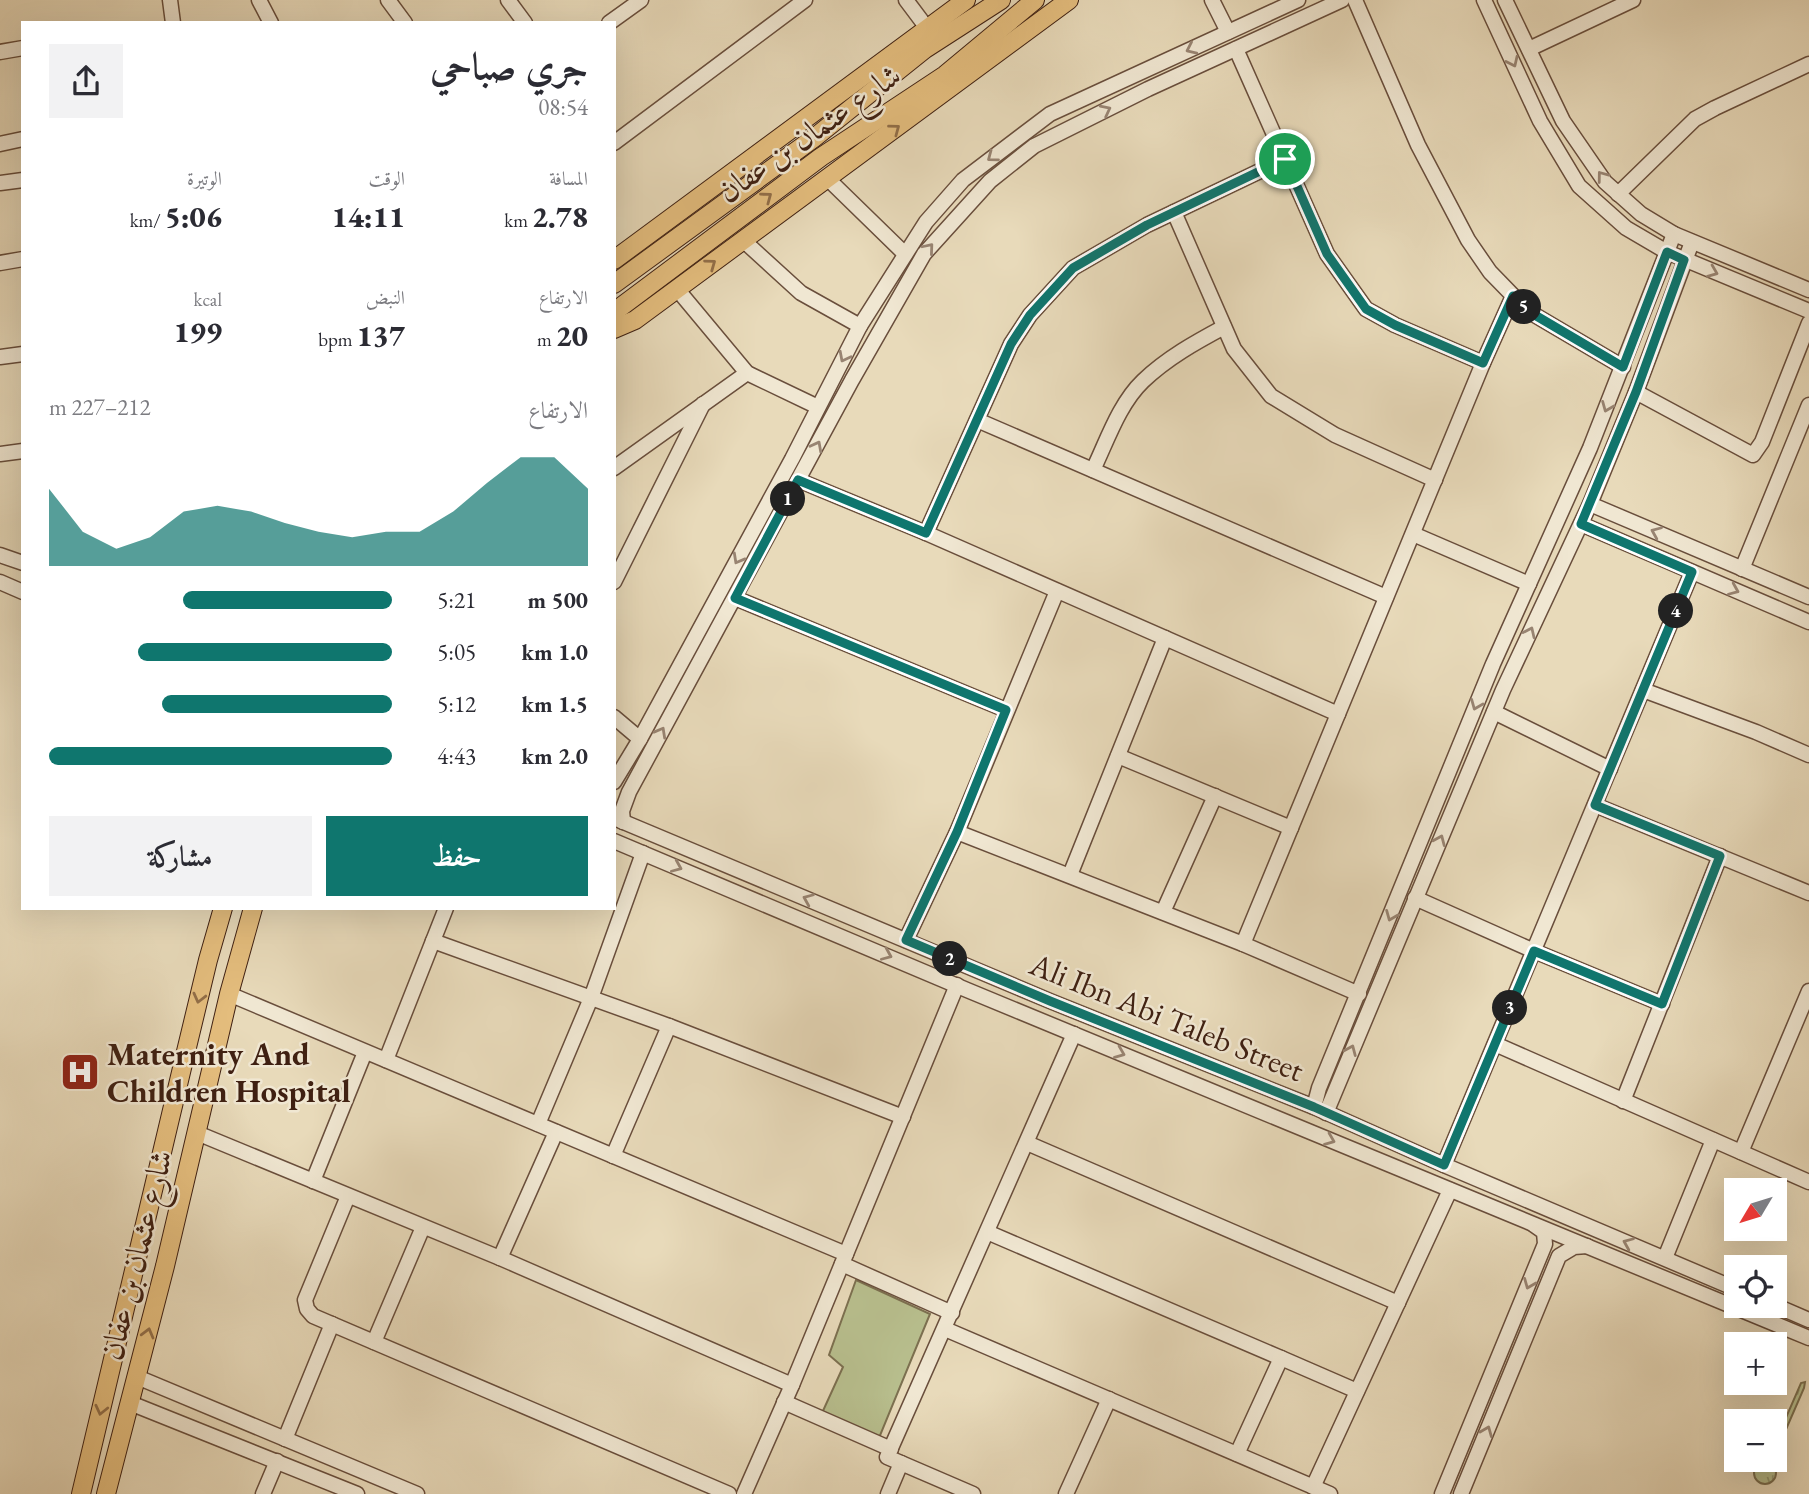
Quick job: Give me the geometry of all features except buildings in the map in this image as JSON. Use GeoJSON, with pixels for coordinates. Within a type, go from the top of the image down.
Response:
{"type":"FeatureCollection","features":[{"type":"Feature","properties":{"kind":"main road"},"geometry":{"type":"LineString","coordinates":[[616,259],[966,0]]}},
{"type":"Feature","properties":{"kind":"main road","name":"شارع عثمان بن عفان"},"geometry":{"type":"LineString","coordinates":[[616,283],[814,138],[925,49],[1001,0]]}},
{"type":"Feature","properties":{"kind":"main road"},"geometry":{"type":"LineString","coordinates":[[1007,0],[939,46],[939,60],[944,63],[953,59],[1017,9],[1033,0]]}},
{"type":"Feature","properties":{"kind":"main road","name":"شارع عثمان بن عفان"},"geometry":{"type":"LineString","coordinates":[[616,311],[821,157],[945,75],[1033,0]]}},
{"type":"Feature","properties":{"kind":"main road"},"geometry":{"type":"LineString","coordinates":[[616,328],[635,320],[1068,1]]}},
{"type":"Feature","properties":{"kind":"main road"},"geometry":{"type":"LineString","coordinates":[[814,138],[860,108],[918,62],[926,61],[931,65],[933,70],[926,78],[855,128],[821,157]]}},
{"type":"Feature","properties":{"kind":"main road"},"geometry":{"type":"LineString","coordinates":[[616,273],[643,263]]}},
{"type":"Feature","properties":{"kind":"main road","name":"شارع عثمان بن عفان"},"geometry":{"type":"LineString","coordinates":[[81,1494],[208,960],[222,910]]}},
{"type":"Feature","properties":{"kind":"main road","name":"شارع عثمان بن عفان"},"geometry":{"type":"LineString","coordinates":[[106,1494],[169,1253],[229,994],[253,910]]}},
{"type":"Feature","properties":{"kind":"street"},"geometry":{"type":"LineString","coordinates":[[170,0],[173,21]]}},
{"type":"Feature","properties":{"kind":"street"},"geometry":{"type":"LineString","coordinates":[[259,0],[270,21]]}},
{"type":"Feature","properties":{"kind":"street"},"geometry":{"type":"LineString","coordinates":[[388,0],[404,21]]}},
{"type":"Feature","properties":{"kind":"street"},"geometry":{"type":"LineString","coordinates":[[508,0],[524,21]]}},
{"type":"Feature","properties":{"kind":"street"},"geometry":{"type":"LineString","coordinates":[[612,21],[641,0]]}},
{"type":"Feature","properties":{"kind":"street"},"geometry":{"type":"LineString","coordinates":[[906,0],[928,28]]}},
{"type":"Feature","properties":{"kind":"street"},"geometry":{"type":"LineString","coordinates":[[1212,0],[1228,32]]}},
{"type":"Feature","properties":{"kind":"street"},"geometry":{"type":"LineString","coordinates":[[619,820],[629,792],[924,254],[990,181],[1034,146],[1148,89],[1342,0]]}},
{"type":"Feature","properties":{"kind":"street"},"geometry":{"type":"LineString","coordinates":[[1355,0],[1418,145],[1468,240],[1490,272],[1528,311],[1623,367]]}},
{"type":"Feature","properties":{"kind":"street"},"geometry":{"type":"LineString","coordinates":[[1484,0],[1540,121],[1579,186],[1626,228],[1667,252],[1809,311]]}},
{"type":"Feature","properties":{"kind":"street"},"geometry":{"type":"LineString","coordinates":[[1505,0],[1563,121],[1605,182],[1641,214],[1674,234],[1809,290]]}},
{"type":"Feature","properties":{"kind":"street"},"geometry":{"type":"LineString","coordinates":[[1529,49],[1633,0]]}},
{"type":"Feature","properties":{"kind":"street"},"geometry":{"type":"LineString","coordinates":[[616,779],[792,459],[860,326],[926,222],[962,180],[1050,114],[1289,2]]}},
{"type":"Feature","properties":{"kind":"street"},"geometry":{"type":"LineString","coordinates":[[616,141],[797,3]]}},
{"type":"Feature","properties":{"kind":"street"},"geometry":{"type":"LineString","coordinates":[[0,52],[21,48]]}},
{"type":"Feature","properties":{"kind":"street"},"geometry":{"type":"LineString","coordinates":[[1236,49],[1327,254],[1366,309],[1395,325],[1483,363]]}},
{"type":"Feature","properties":{"kind":"street"},"geometry":{"type":"LineString","coordinates":[[1618,194],[1695,119],[1809,64]]}},
{"type":"Feature","properties":{"kind":"street"},"geometry":{"type":"LineString","coordinates":[[0,144],[21,139]]}},
{"type":"Feature","properties":{"kind":"street"},"geometry":{"type":"LineString","coordinates":[[926,533],[1011,344],[1030,315],[1073,268],[1147,225],[1285,159]]}},
{"type":"Feature","properties":{"kind":"street"},"geometry":{"type":"LineString","coordinates":[[828,179],[905,254]]}},
{"type":"Feature","properties":{"kind":"street"},"geometry":{"type":"LineString","coordinates":[[0,183],[21,180]]}},
{"type":"Feature","properties":{"kind":"street"},"geometry":{"type":"LineString","coordinates":[[1174,212],[1234,349],[1271,396],[1335,435],[1435,480]]}},
{"type":"Feature","properties":{"kind":"street"},"geometry":{"type":"LineString","coordinates":[[1320,1110],[1319,1088],[1493,664],[1590,448],[1674,234]]}},
{"type":"Feature","properties":{"kind":"street"},"geometry":{"type":"LineString","coordinates":[[744,241],[801,293],[860,326]]}},
{"type":"Feature","properties":{"kind":"street"},"geometry":{"type":"LineString","coordinates":[[1320,1110],[1415,898],[1494,712],[1590,504],[1636,392],[1692,242]]}},
{"type":"Feature","properties":{"kind":"street"},"geometry":{"type":"LineString","coordinates":[[0,257],[0,263],[21,259]]}},
{"type":"Feature","properties":{"kind":"street"},"geometry":{"type":"LineString","coordinates":[[677,289],[747,373],[818,407]]}},
{"type":"Feature","properties":{"kind":"street"},"geometry":{"type":"LineString","coordinates":[[1243,944],[1513,296]]}},
{"type":"Feature","properties":{"kind":"street"},"geometry":{"type":"LineString","coordinates":[[1636,392],[1753,455],[1762,442],[1809,323]]}},
{"type":"Feature","properties":{"kind":"street"},"geometry":{"type":"LineString","coordinates":[[1093,470],[1123,408],[1142,381],[1183,349],[1224,327]]}},
{"type":"Feature","properties":{"kind":"street"},"geometry":{"type":"LineString","coordinates":[[0,357],[21,354]]}},
{"type":"Feature","properties":{"kind":"street"},"geometry":{"type":"LineString","coordinates":[[616,467],[747,373]]}},
{"type":"Feature","properties":{"kind":"street"},"geometry":{"type":"LineString","coordinates":[[616,578],[703,404]]}},
{"type":"Feature","properties":{"kind":"street"},"geometry":{"type":"LineString","coordinates":[[1742,569],[1809,405]]}},
{"type":"Feature","properties":{"kind":"street"},"geometry":{"type":"LineString","coordinates":[[977,420],[1386,597]]}},
{"type":"Feature","properties":{"kind":"street"},"geometry":{"type":"LineString","coordinates":[[0,454],[21,451]]}},
{"type":"Feature","properties":{"kind":"street"},"geometry":{"type":"LineString","coordinates":[[798,480],[926,533],[1338,714]]}},
{"type":"Feature","properties":{"kind":"street"},"geometry":{"type":"LineString","coordinates":[[1590,504],[1809,597]]}},
{"type":"Feature","properties":{"kind":"street"},"geometry":{"type":"LineString","coordinates":[[1581,524],[1809,622]]}},
{"type":"Feature","properties":{"kind":"street"},"geometry":{"type":"LineString","coordinates":[[1413,534],[1529,584]]}},
{"type":"Feature","properties":{"kind":"street"},"geometry":{"type":"LineString","coordinates":[[0,553],[21,557]]}},
{"type":"Feature","properties":{"kind":"street"},"geometry":{"type":"LineString","coordinates":[[0,553],[21,562]]}},
{"type":"Feature","properties":{"kind":"street"},"geometry":{"type":"LineString","coordinates":[[1444,1165],[1692,572]]}},
{"type":"Feature","properties":{"kind":"street"},"geometry":{"type":"LineString","coordinates":[[0,580],[21,581]]}},
{"type":"Feature","properties":{"kind":"street"},"geometry":{"type":"LineString","coordinates":[[0,580],[21,591]]}},
{"type":"Feature","properties":{"kind":"street"},"geometry":{"type":"LineString","coordinates":[[906,940],[957,832],[1057,591]]}},
{"type":"Feature","properties":{"kind":"street"},"geometry":{"type":"LineString","coordinates":[[735,598],[1006,710]]}},
{"type":"Feature","properties":{"kind":"street"},"geometry":{"type":"LineString","coordinates":[[1070,875],[1165,638]]}},
{"type":"Feature","properties":{"kind":"street"},"geometry":{"type":"LineString","coordinates":[[1643,690],[1809,755]]}},
{"type":"Feature","properties":{"kind":"street"},"geometry":{"type":"LineString","coordinates":[[1494,712],[1610,769]]}},
{"type":"Feature","properties":{"kind":"street"},"geometry":{"type":"LineString","coordinates":[[616,719],[639,739]]}},
{"type":"Feature","properties":{"kind":"street"},"geometry":{"type":"LineString","coordinates":[[1118,755],[1291,828]]}},
{"type":"Feature","properties":{"kind":"street"},"geometry":{"type":"LineString","coordinates":[[616,786],[619,791],[629,792]]}},
{"type":"Feature","properties":{"kind":"street"},"geometry":{"type":"LineString","coordinates":[[1163,912],[1215,796]]}},
{"type":"Feature","properties":{"kind":"street"},"geometry":{"type":"LineString","coordinates":[[1595,805],[1809,893]]}},
{"type":"Feature","properties":{"kind":"street","name":"Ali Ibn Abi Taleb Street"},"geometry":{"type":"LineString","coordinates":[[619,820],[1050,1001],[1320,1110],[1724,1284]]}},
{"type":"Feature","properties":{"kind":"street"},"geometry":{"type":"LineString","coordinates":[[957,832],[1243,944],[1359,994]]}},
{"type":"Feature","properties":{"kind":"street","name":"Ali Ibn Abi Taleb Street"},"geometry":{"type":"LineString","coordinates":[[616,842],[1809,1338]]}},
{"type":"Feature","properties":{"kind":"street"},"geometry":{"type":"LineString","coordinates":[[538,1124],[591,998],[642,853]]}},
{"type":"Feature","properties":{"kind":"street"},"geometry":{"type":"LineString","coordinates":[[1623,1101],[1720,856]]}},
{"type":"Feature","properties":{"kind":"street"},"geometry":{"type":"LineString","coordinates":[[1415,898],[1662,1004]]}},
{"type":"Feature","properties":{"kind":"street"},"geometry":{"type":"LineString","coordinates":[[208,960],[215,910]]}},
{"type":"Feature","properties":{"kind":"street"},"geometry":{"type":"LineString","coordinates":[[386,1060],[445,910]]}},
{"type":"Feature","properties":{"kind":"street"},"geometry":{"type":"LineString","coordinates":[[433,941],[669,1026],[903,1117]]}},
{"type":"Feature","properties":{"kind":"street"},"geometry":{"type":"LineString","coordinates":[[744,1494],[792,1385],[957,985]]}},
{"type":"Feature","properties":{"kind":"street"},"geometry":{"type":"LineString","coordinates":[[1741,1152],[1809,991]]}},
{"type":"Feature","properties":{"kind":"street"},"geometry":{"type":"LineString","coordinates":[[229,994],[613,1156],[844,1259],[952,1313]]}},
{"type":"Feature","properties":{"kind":"street"},"geometry":{"type":"LineString","coordinates":[[613,1156],[669,1026]]}},
{"type":"Feature","properties":{"kind":"street"},"geometry":{"type":"LineString","coordinates":[[973,1494],[887,1457],[1074,1034]]}},
{"type":"Feature","properties":{"kind":"street"},"geometry":{"type":"LineString","coordinates":[[1495,1044],[1809,1182]]}},
{"type":"Feature","properties":{"kind":"street"},"geometry":{"type":"LineString","coordinates":[[313,1181],[365,1052]]}},
{"type":"Feature","properties":{"kind":"street"},"geometry":{"type":"LineString","coordinates":[[197,1132],[500,1258],[792,1385]]}},
{"type":"Feature","properties":{"kind":"street"},"geometry":{"type":"LineString","coordinates":[[500,1258],[556,1132]]}},
{"type":"Feature","properties":{"kind":"street"},"geometry":{"type":"LineString","coordinates":[[1665,1258],[1713,1140]]}},
{"type":"Feature","properties":{"kind":"street"},"geometry":{"type":"LineString","coordinates":[[1027,1143],[1398,1303]]}},
{"type":"Feature","properties":{"kind":"street"},"geometry":{"type":"LineString","coordinates":[[1313,1487],[1450,1190]]}},
{"type":"Feature","properties":{"kind":"street"},"geometry":{"type":"LineString","coordinates":[[348,1196],[305,1300],[307,1309],[313,1315],[729,1494]]}},
{"type":"Feature","properties":{"kind":"street"},"geometry":{"type":"LineString","coordinates":[[1442,1494],[1545,1244],[1544,1232],[1533,1224]]}},
{"type":"Feature","properties":{"kind":"street"},"geometry":{"type":"LineString","coordinates":[[374,1342],[423,1227]]}},
{"type":"Feature","properties":{"kind":"street"},"geometry":{"type":"LineString","coordinates":[[987,1232],[1357,1391]]}},
{"type":"Feature","properties":{"kind":"street"},"geometry":{"type":"LineString","coordinates":[[1461,1494],[1559,1256],[1574,1247],[1587,1246]]}},
{"type":"Feature","properties":{"kind":"street"},"geometry":{"type":"LineString","coordinates":[[1787,1311],[1809,1320]]}},
{"type":"Feature","properties":{"kind":"street"},"geometry":{"type":"LineString","coordinates":[[285,1439],[332,1324]]}},
{"type":"Feature","properties":{"kind":"street"},"geometry":{"type":"LineString","coordinates":[[945,1329],[1330,1494]]}},
{"type":"Feature","properties":{"kind":"street"},"geometry":{"type":"LineString","coordinates":[[1237,1454],[1281,1358]]}},
{"type":"Feature","properties":{"kind":"street"},"geometry":{"type":"LineString","coordinates":[[137,1377],[417,1494]]}},
{"type":"Feature","properties":{"kind":"street"},"geometry":{"type":"LineString","coordinates":[[153,1412],[177,1393]]}},
{"type":"Feature","properties":{"kind":"street"},"geometry":{"type":"LineString","coordinates":[[1066,1494],[1109,1399]]}},
{"type":"Feature","properties":{"kind":"street"},"geometry":{"type":"LineString","coordinates":[[784,1402],[891,1448]]}},
{"type":"Feature","properties":{"kind":"street"},"geometry":{"type":"LineString","coordinates":[[130,1403],[356,1494]]}},
{"type":"Feature","properties":{"kind":"street"},"geometry":{"type":"LineString","coordinates":[[262,1494],[277,1461]]}},
{"type":"Feature","properties":{"kind":"street"},"geometry":{"type":"LineString","coordinates":[[888,1494],[901,1463]]}},
{"type":"Feature","properties":{"kind":"green space"},"geometry":{"type":"Polygon","coordinates":[[[856,1280],[930,1314],[879,1438],[822,1413],[843,1367],[829,1355],[856,1280]]]}},
{"type":"Feature","properties":{"kind":"green space"},"geometry":{"type":"Polygon","coordinates":[[[1805,1382],[1804,1388],[1787,1427],[1787,1415],[1801,1383],[1805,1382]]]}},
{"type":"Feature","properties":{"kind":"green space"},"geometry":{"type":"Polygon","coordinates":[[[1754,1472],[1776,1472],[1773,1481],[1765,1484],[1757,1481],[1754,1473],[1754,1472]]]}},
{"type":"Feature","properties":{"kind":"place","name":"Maternity And Children Hospital"},"geometry":{"type":"Point","coordinates":[80,1072]}},
{"type":"Feature","properties":{"kind":"route"},"geometry":{"type":"LineString","coordinates":[[1285,159],[1327,254],[1366,309],[1395,325],[1483,363],[1513,296],[1528,311],[1623,367],[1667,252],[1684,260],[1636,392],[1581,524],[1692,572],[1595,805],[1720,856],[1662,1004],[1534,951],[1444,1165],[1314,1107],[906,940],[957,832],[1006,710],[735,598],[798,480],[926,533],[1011,344],[1030,315],[1073,268],[1147,225],[1285,159]]}}]}
